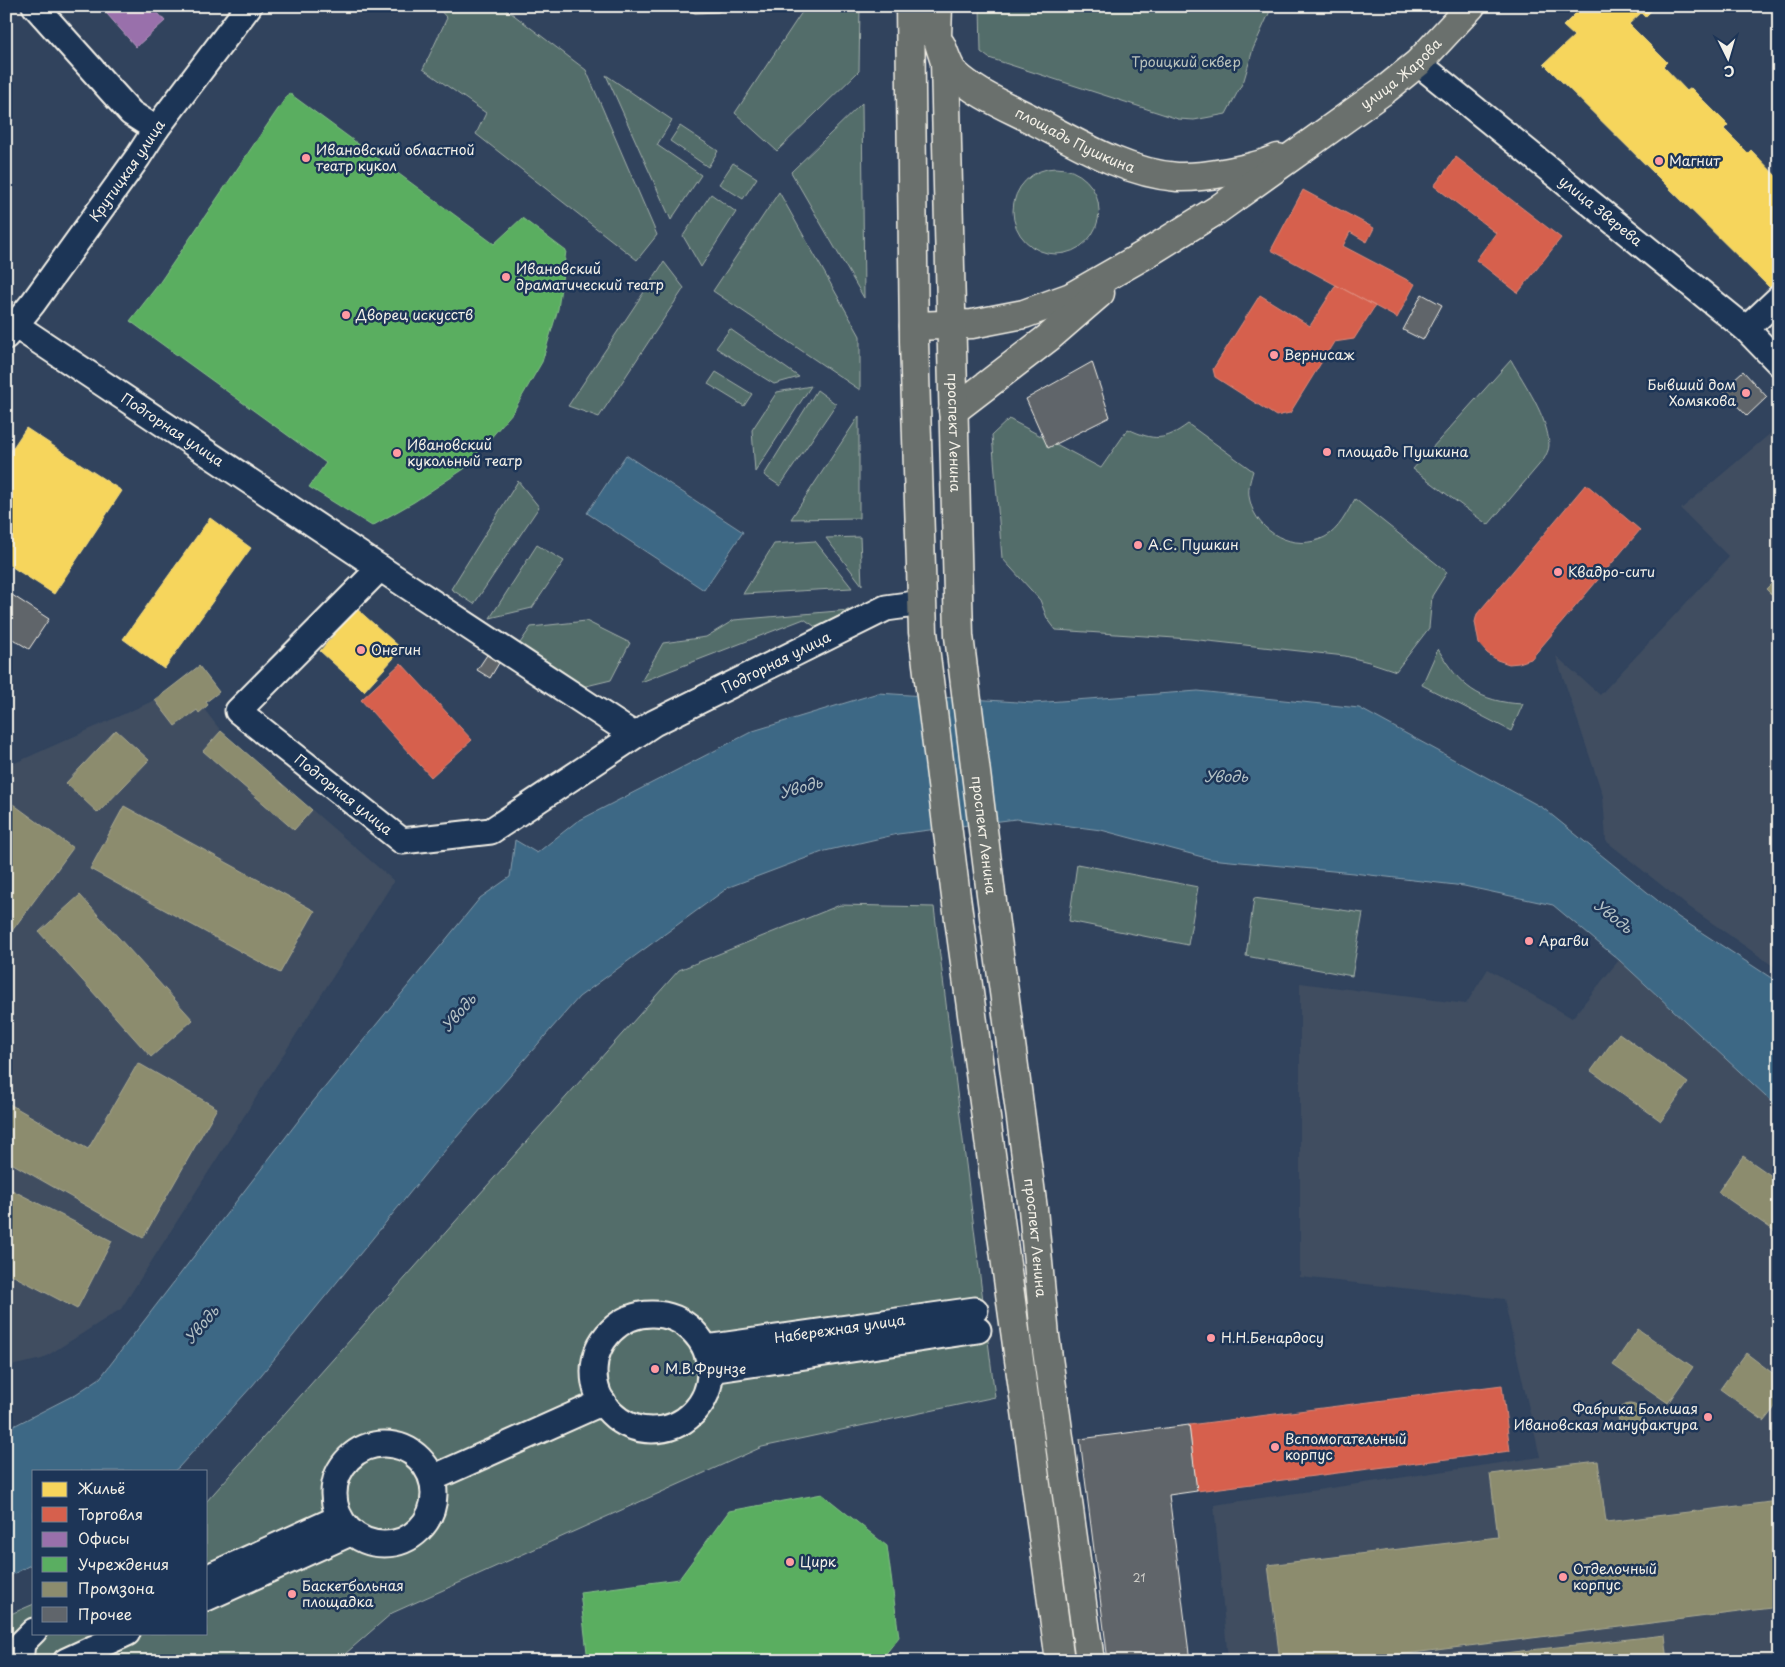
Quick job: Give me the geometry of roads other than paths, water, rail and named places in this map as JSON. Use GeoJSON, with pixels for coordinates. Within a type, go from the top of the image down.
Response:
{"type":"FeatureCollection","features":[{"type":"Feature","properties":{"kind":"main road"},"geometry":{"type":"LineString","coordinates":[[910,6],[914,326],[923,632],[956,897],[1060,1661]]}},
{"type":"Feature","properties":{"kind":"main road","name":"проспект Ленина"},"geometry":{"type":"LineString","coordinates":[[938,6],[937,37],[945,62],[959,636],[1033,1209],[1044,1336],[1090,1661]]}},
{"type":"Feature","properties":{"kind":"main road","name":"улица Жарова"},"geometry":{"type":"LineString","coordinates":[[1324,134],[1418,63],[1471,6]]}},
{"type":"Feature","properties":{"kind":"main road","name":"площадь Пушкина"},"geometry":{"type":"LineString","coordinates":[[937,37],[952,71],[981,93],[1104,156],[1146,171],[1178,177],[1222,173],[1269,162],[1324,134]]}},
{"type":"Feature","properties":{"kind":"main road"},"geometry":{"type":"LineString","coordinates":[[914,326],[972,324],[1015,316],[1071,297],[1146,254],[1216,210],[1324,134]]}},
{"type":"Feature","properties":{"kind":"main road"},"geometry":{"type":"LineString","coordinates":[[953,411],[1048,338],[1146,254]]}},
{"type":"Feature","properties":{"kind":"street"},"geometry":{"type":"LineString","coordinates":[[36,6],[130,112],[156,130]]}},
{"type":"Feature","properties":{"kind":"street","name":"Крутицкая улица"},"geometry":{"type":"LineString","coordinates":[[10,331],[33,303],[156,130],[249,6]]}},
{"type":"Feature","properties":{"kind":"street","name":"улица Зверева"},"geometry":{"type":"LineString","coordinates":[[1418,63],[1746,329],[1779,363]]}},
{"type":"Feature","properties":{"kind":"street"},"geometry":{"type":"LineString","coordinates":[[1746,329],[1779,298]]}},
{"type":"Feature","properties":{"kind":"street","name":"Подгорная улица"},"geometry":{"type":"LineString","coordinates":[[10,331],[380,568],[634,735]]}},
{"type":"Feature","properties":{"kind":"street","name":"Подгорная улица"},"geometry":{"type":"LineString","coordinates":[[380,568],[238,711],[402,841],[491,831],[654,723],[886,608],[922,604]]}},
{"type":"Feature","properties":{"kind":"street"},"geometry":{"type":"LineString","coordinates":[[661,1314],[686,1324],[697,1335],[708,1359],[709,1385],[704,1400],[688,1418],[676,1425],[663,1429],[649,1430],[635,1427],[616,1417],[603,1402],[596,1383],[595,1364],[598,1351],[604,1339],[623,1322],[635,1316],[661,1314]]}},
{"type":"Feature","properties":{"kind":"street","name":"Набережная улица"},"geometry":{"type":"LineString","coordinates":[[708,1359],[976,1320]]}},
{"type":"Feature","properties":{"kind":"street"},"geometry":{"type":"LineString","coordinates":[[433,1478],[603,1402]]}},
{"type":"Feature","properties":{"kind":"street"},"geometry":{"type":"LineString","coordinates":[[387,1444],[402,1447],[415,1454],[426,1465],[433,1478],[435,1490],[432,1511],[427,1521],[412,1537],[402,1542],[380,1544],[369,1542],[345,1525],[334,1499],[336,1479],[346,1461],[357,1451],[371,1445],[387,1444]]}},
{"type":"Feature","properties":{"kind":"street"},"geometry":{"type":"LineString","coordinates":[[208,1577],[345,1525]]}},
{"type":"Feature","properties":{"kind":"street"},"geometry":{"type":"LineString","coordinates":[[208,1597],[345,1525]]}},
{"type":"Feature","properties":{"kind":"street"},"geometry":{"type":"LineString","coordinates":[[20,1661],[22,1643],[32,1633]]}},
{"type":"Feature","properties":{"kind":"street"},"geometry":{"type":"LineString","coordinates":[[66,1661],[120,1635]]}},
{"type":"Feature","properties":{"kind":"water"},"geometry":{"type":"Polygon","coordinates":[[[626,455],[743,532],[704,590],[587,513],[626,455]]]}},
{"type":"Feature","properties":{"kind":"water","name":"Уводь"},"geometry":{"type":"Polygon","coordinates":[[[1198,691],[1359,708],[1543,808],[1678,917],[1779,983],[1779,1108],[1619,960],[1553,905],[1464,886],[1210,859],[1101,830],[1016,819],[898,834],[825,851],[729,887],[579,997],[435,1162],[253,1385],[175,1470],[32,1470],[32,1564],[6,1578],[6,1430],[76,1394],[100,1378],[312,1103],[480,898],[510,877],[515,840],[537,853],[576,822],[753,731],[878,693],[1033,703],[1198,691]]]}},
{"type":"Feature","properties":{"kind":"place","name":"Ивановский областной театр кукол"},"geometry":{"type":"Point","coordinates":[306,158]}},
{"type":"Feature","properties":{"kind":"place","name":"Магнит"},"geometry":{"type":"Point","coordinates":[1659,161]}},
{"type":"Feature","properties":{"kind":"place","name":"Ивановский драматический театр"},"geometry":{"type":"Point","coordinates":[506,277]}},
{"type":"Feature","properties":{"kind":"place","name":"Дворец искусств"},"geometry":{"type":"Point","coordinates":[346,315]}},
{"type":"Feature","properties":{"kind":"place","name":"Вернисаж"},"geometry":{"type":"Point","coordinates":[1274,355]}},
{"type":"Feature","properties":{"kind":"place","name":"Бывший дом Хомякова"},"geometry":{"type":"Point","coordinates":[1746,393]}},
{"type":"Feature","properties":{"kind":"place","name":"площадь Пушкина"},"geometry":{"type":"Point","coordinates":[1327,452]}},
{"type":"Feature","properties":{"kind":"place","name":"Ивановский кукольный театр"},"geometry":{"type":"Point","coordinates":[397,453]}},
{"type":"Feature","properties":{"kind":"place","name":"А.C. Пушкин"},"geometry":{"type":"Point","coordinates":[1138,545]}},
{"type":"Feature","properties":{"kind":"place","name":"Квадро-сити"},"geometry":{"type":"Point","coordinates":[1558,572]}},
{"type":"Feature","properties":{"kind":"place","name":"Онегин"},"geometry":{"type":"Point","coordinates":[361,650]}},
{"type":"Feature","properties":{"kind":"place","name":"Арагви"},"geometry":{"type":"Point","coordinates":[1529,941]}},
{"type":"Feature","properties":{"kind":"place","name":"Н.Н.Бенардосу"},"geometry":{"type":"Point","coordinates":[1211,1338]}},
{"type":"Feature","properties":{"kind":"place","name":"М.В.Фрунзе"},"geometry":{"type":"Point","coordinates":[655,1369]}},
{"type":"Feature","properties":{"kind":"place","name":"Фабрика Большая Ивановская мануфактура"},"geometry":{"type":"Point","coordinates":[1708,1417]}},
{"type":"Feature","properties":{"kind":"place","name":"Вспомогательный корпус"},"geometry":{"type":"Point","coordinates":[1275,1447]}},
{"type":"Feature","properties":{"kind":"place","name":"Цирк"},"geometry":{"type":"Point","coordinates":[790,1562]}},
{"type":"Feature","properties":{"kind":"place","name":"Отделочный корпус"},"geometry":{"type":"Point","coordinates":[1563,1577]}},
{"type":"Feature","properties":{"kind":"place","name":"Баскетбольная площадка"},"geometry":{"type":"Point","coordinates":[292,1594]}},
{"type":"Feature","properties":{"kind":"park label","name":"Троицкий сквер"},"geometry":{"type":"Point","coordinates":[1186,62]}}]}
